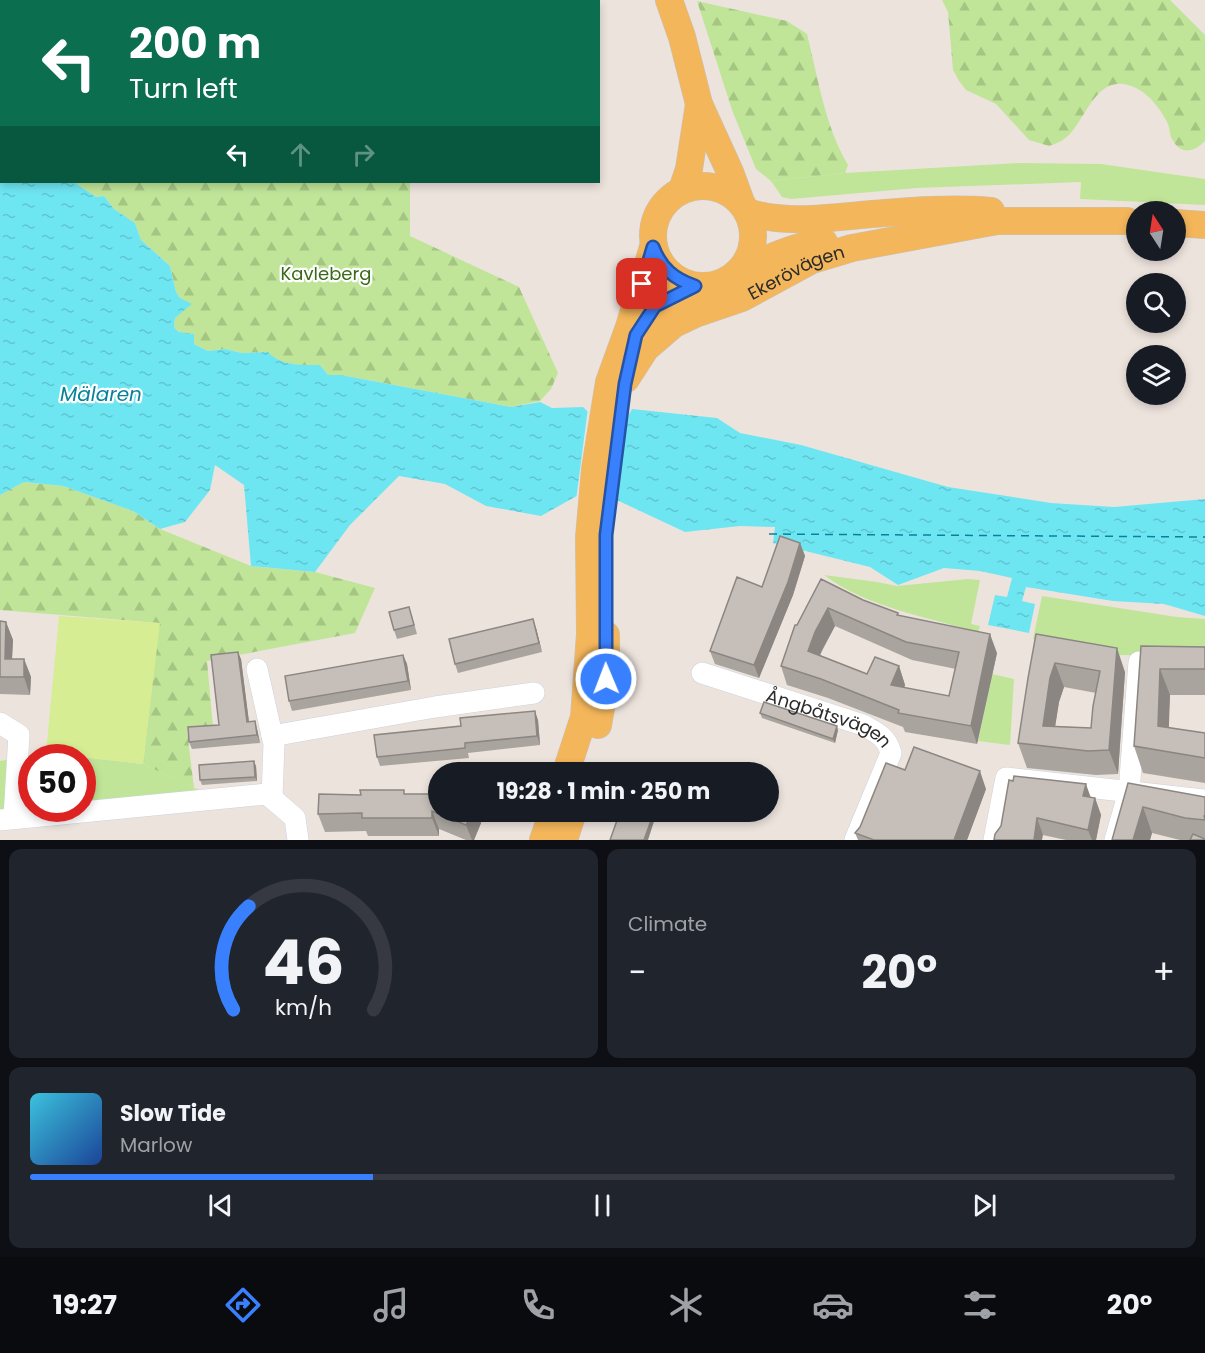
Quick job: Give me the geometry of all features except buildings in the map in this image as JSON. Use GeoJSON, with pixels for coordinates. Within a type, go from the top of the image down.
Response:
{"type":"FeatureCollection","features":[{"type":"Feature","properties":{"kind":"main road"},"geometry":{"type":"LineString","coordinates":[[669,0],[682,37],[699,104],[730,172],[744,207],[751,225],[753,245],[749,256],[738,272],[720,283],[708,286],[695,286],[683,282],[667,271],[658,259],[653,247],[657,215],[667,200],[682,190],[705,186],[723,189],[744,207]]}},
{"type":"Feature","properties":{"kind":"main road"},"geometry":{"type":"LineString","coordinates":[[682,190],[689,169],[699,104]]}},
{"type":"Feature","properties":{"kind":"main road","name":"Ekerövägen"},"geometry":{"type":"LineString","coordinates":[[744,207],[768,219],[791,220],[970,209],[1126,221]]}},
{"type":"Feature","properties":{"kind":"main road","name":"Ekerövägen"},"geometry":{"type":"LineString","coordinates":[[620,382],[646,348],[674,324],[695,314],[742,298],[813,260],[852,248],[997,221]]}},
{"type":"Feature","properties":{"kind":"main road","name":"Ekerövägen"},"geometry":{"type":"LineString","coordinates":[[738,272],[772,256],[811,244],[997,221],[1126,221]]}},
{"type":"Feature","properties":{"kind":"main road"},"geometry":{"type":"LineString","coordinates":[[1186,224],[1205,225]]}},
{"type":"Feature","properties":{"kind":"main road","name":"Ekerövägen"},"geometry":{"type":"LineString","coordinates":[[620,382],[629,327],[653,247]]}},
{"type":"Feature","properties":{"kind":"main road","name":"Ekerövägen"},"geometry":{"type":"LineString","coordinates":[[587,762],[600,717],[606,679],[598,628],[589,537],[595,469],[636,335],[655,306],[695,286]]}},
{"type":"Feature","properties":{"kind":"main road","name":"Ekerövägen"},"geometry":{"type":"LineString","coordinates":[[569,762],[584,717],[598,628]]}},
{"type":"Feature","properties":{"kind":"main road"},"geometry":{"type":"LineString","coordinates":[[543,840],[549,822]]}},
{"type":"Feature","properties":{"kind":"main road"},"geometry":{"type":"LineString","coordinates":[[564,840],[570,822]]}},
{"type":"Feature","properties":{"kind":"street"},"geometry":{"type":"LineString","coordinates":[[1115,840],[1129,792],[1139,662]]}},
{"type":"Feature","properties":{"kind":"street"},"geometry":{"type":"LineString","coordinates":[[257,669],[274,744],[272,798]]}},
{"type":"Feature","properties":{"kind":"street","name":"Ångbåtsvägen"},"geometry":{"type":"LineString","coordinates":[[702,673],[863,725],[879,733],[889,744],[891,753],[855,840]]}},
{"type":"Feature","properties":{"kind":"street"},"geometry":{"type":"LineString","coordinates":[[272,736],[435,707],[534,693]]}},
{"type":"Feature","properties":{"kind":"street"},"geometry":{"type":"LineString","coordinates":[[0,723],[19,735],[7,819],[267,794],[295,818],[298,840]]}},
{"type":"Feature","properties":{"kind":"street"},"geometry":{"type":"LineString","coordinates":[[994,840],[1006,778],[1205,800]]}},
{"type":"Feature","properties":{"kind":"green space"},"geometry":{"type":"Polygon","coordinates":[[[942,0],[1170,0],[1205,35],[1205,141],[1192,150],[1179,148],[1170,135],[1168,124],[1151,99],[1134,87],[1117,84],[1108,86],[1100,92],[1069,135],[1062,140],[1049,146],[1029,140],[996,104],[966,90],[959,81],[953,70],[948,12],[942,0]]]}},
{"type":"Feature","properties":{"kind":"green space"},"geometry":{"type":"Polygon","coordinates":[[[697,1],[787,21],[807,34],[833,134],[848,165],[845,173],[771,181],[756,169],[732,110],[697,1]]]}},
{"type":"Feature","properties":{"kind":"green space"},"geometry":{"type":"Polygon","coordinates":[[[1020,163],[1101,164],[1205,179],[1205,205],[1186,204],[1186,201],[1080,199],[1081,182],[917,188],[791,199],[782,197],[771,181],[845,173],[1020,163]]]}},
{"type":"Feature","properties":{"kind":"green space","name":"Kavleberg"},"geometry":{"type":"Polygon","coordinates":[[[75,183],[410,183],[410,236],[519,287],[558,373],[551,389],[540,401],[511,407],[341,375],[328,375],[320,365],[285,363],[267,352],[242,353],[225,349],[208,351],[194,344],[174,327],[175,318],[181,311],[180,298],[176,292],[170,266],[141,240],[135,223],[114,209],[104,196],[96,197],[75,183]]]}},
{"type":"Feature","properties":{"kind":"green space"},"geometry":{"type":"Polygon","coordinates":[[[24,482],[63,486],[133,511],[160,529],[251,566],[315,572],[375,588],[355,633],[207,661],[213,727],[187,731],[194,788],[143,764],[159,623],[0,610],[0,495],[24,482]]]}},
{"type":"Feature","properties":{"kind":"green space"},"geometry":{"type":"Polygon","coordinates":[[[824,575],[897,586],[968,579],[980,580],[971,624],[980,626],[978,632],[877,603],[840,586],[824,575]]]}},
{"type":"Feature","properties":{"kind":"green space"},"geometry":{"type":"Polygon","coordinates":[[[1042,596],[1177,617],[1205,619],[1205,656],[1120,655],[1033,639],[1042,596]]]}},
{"type":"Feature","properties":{"kind":"green space"},"geometry":{"type":"Polygon","coordinates":[[[59,616],[160,623],[143,764],[96,759],[96,744],[47,744],[59,616]]]}},
{"type":"Feature","properties":{"kind":"green space"},"geometry":{"type":"Polygon","coordinates":[[[992,674],[1014,679],[1010,745],[978,741],[992,674]]]}},
{"type":"Feature","properties":{"kind":"green space"},"geometry":{"type":"Polygon","coordinates":[[[18,758],[18,809],[0,811],[0,761],[18,758]]]}},
{"type":"Feature","properties":{"kind":"green space"},"geometry":{"type":"Polygon","coordinates":[[[96,759],[143,764],[199,790],[96,801],[96,759]]]}},
{"type":"Feature","properties":{"kind":"water","name":"Mälaren"},"geometry":{"type":"Polygon","coordinates":[[[0,183],[75,183],[96,197],[104,196],[114,209],[135,223],[141,240],[170,266],[176,292],[180,298],[192,304],[175,318],[174,327],[179,332],[194,334],[194,344],[208,351],[225,349],[242,353],[268,352],[285,362],[320,365],[328,375],[341,375],[511,407],[540,402],[552,408],[583,407],[606,429],[618,434],[632,409],[717,418],[740,433],[801,445],[948,487],[1051,503],[1114,507],[1205,499],[1205,616],[1164,604],[1113,601],[1026,587],[1022,601],[1035,604],[1029,633],[988,625],[995,595],[1007,597],[1012,578],[980,571],[944,568],[898,585],[870,567],[773,543],[775,527],[740,526],[685,532],[591,488],[541,516],[486,506],[445,484],[399,476],[350,525],[315,572],[251,566],[244,485],[215,465],[210,490],[185,522],[160,529],[133,511],[63,486],[24,482],[0,495],[0,183]]]}},
{"type":"Feature","properties":{"kind":"pier"},"geometry":{"type":"Polygon","coordinates":[[[630,407],[622,451],[617,505],[591,492],[576,500],[588,408],[616,430],[630,407]]]}},
{"type":"Feature","properties":{"kind":"ferry route"},"geometry":{"type":"LineString","coordinates":[[769,534],[1205,537]]}},
{"type":"Feature","properties":{"kind":"route"},"geometry":{"type":"LineString","coordinates":[[606,679],[606,535],[625,384],[636,335],[655,306],[695,286],[683,282],[667,271],[653,247],[642,284]]}}]}
